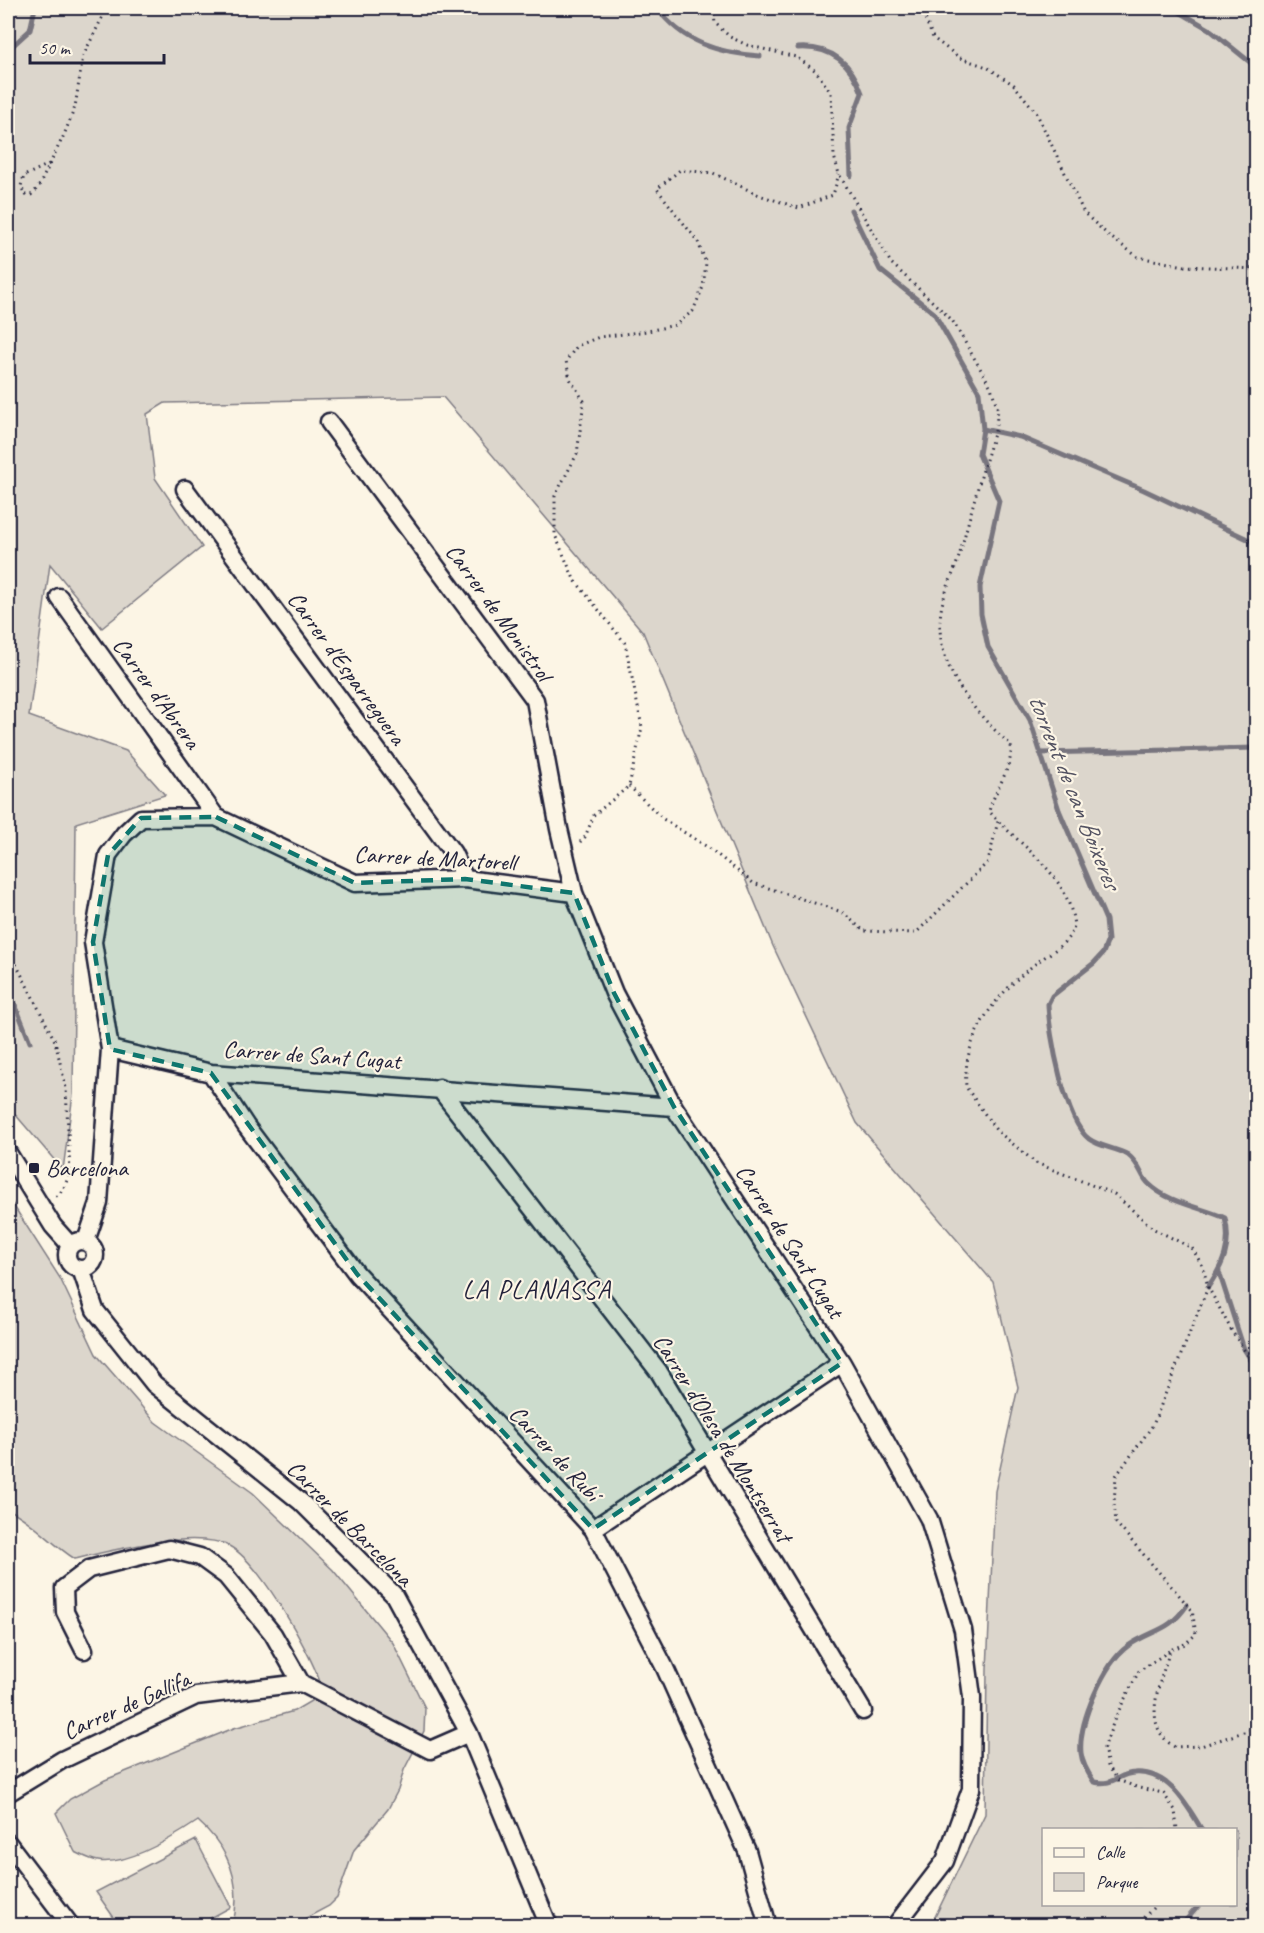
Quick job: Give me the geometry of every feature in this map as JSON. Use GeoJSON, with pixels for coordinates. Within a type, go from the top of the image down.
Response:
{"type":"FeatureCollection","features":[{"type":"Feature","properties":{"kind":"street","name":"Carrer de Monistrol"},"geometry":{"type":"LineString","coordinates":[[329,422],[535,700],[574,893]]}},
{"type":"Feature","properties":{"kind":"street","name":"Carrer d'Esparreguera"},"geometry":{"type":"LineString","coordinates":[[185,489],[453,853],[465,879]]}},
{"type":"Feature","properties":{"kind":"street","name":"Carrer d'Abrera"},"geometry":{"type":"LineString","coordinates":[[59,597],[216,817]]}},
{"type":"Feature","properties":{"kind":"street","name":"Carrer de Martorell"},"geometry":{"type":"LineString","coordinates":[[110,1049],[93,942],[108,855],[124,834],[141,818],[216,817],[355,883],[465,879],[574,893]]}},
{"type":"Feature","properties":{"kind":"street"},"geometry":{"type":"LineString","coordinates":[[574,893],[614,993],[674,1107]]}},
{"type":"Feature","properties":{"kind":"street","name":"Carrer de Sant Cugat"},"geometry":{"type":"LineString","coordinates":[[110,1049],[210,1072],[674,1107],[842,1363],[929,1519],[963,1630],[972,1697],[971,1789],[945,1861],[895,1926]]}},
{"type":"Feature","properties":{"kind":"street"},"geometry":{"type":"LineString","coordinates":[[8,1152],[42,1210],[78,1243],[94,1249],[95,1257],[92,1265],[81,1269],[73,1267],[68,1261],[67,1253],[78,1243],[99,1203],[110,1049]]}},
{"type":"Feature","properties":{"kind":"street","name":"Carrer de Rubí"},"geometry":{"type":"LineString","coordinates":[[210,1072],[246,1126],[357,1274],[593,1529],[665,1668],[747,1851],[768,1926]]}},
{"type":"Feature","properties":{"kind":"street","name":"Carrer d'Olesa de Montserrat"},"geometry":{"type":"LineString","coordinates":[[439,1088],[658,1372],[863,1711]]}},
{"type":"Feature","properties":{"kind":"street","name":"Carrer de Barcelona"},"geometry":{"type":"LineString","coordinates":[[81,1269],[95,1310],[154,1384],[302,1502],[394,1595],[469,1734],[549,1926]]}},
{"type":"Feature","properties":{"kind":"street"},"geometry":{"type":"LineString","coordinates":[[593,1529],[842,1363]]}},
{"type":"Feature","properties":{"kind":"street"},"geometry":{"type":"LineString","coordinates":[[84,1650],[65,1612],[64,1588],[89,1569],[169,1548],[200,1557],[226,1576],[273,1634],[301,1683],[430,1750],[469,1734]]}},
{"type":"Feature","properties":{"kind":"street","name":"Carrer de Gallifa"},"geometry":{"type":"LineString","coordinates":[[8,1793],[62,1760],[196,1696],[301,1683]]}},
{"type":"Feature","properties":{"kind":"street"},"geometry":{"type":"LineString","coordinates":[[8,1843],[71,1926]]}},
{"type":"Feature","properties":{"kind":"path"},"geometry":{"type":"LineString","coordinates":[[49,164],[24,176],[21,186],[26,195],[31,195],[38,188],[75,108],[87,44],[107,8]]}},
{"type":"Feature","properties":{"kind":"path"},"geometry":{"type":"LineString","coordinates":[[713,8],[715,23],[730,37],[747,45],[796,57],[816,71],[831,93],[834,156],[839,174],[891,263],[952,320],[991,387],[998,410],[995,431],[953,576],[942,604],[939,632],[943,655],[964,693],[987,724],[1011,745],[1012,756],[993,795],[989,811],[1052,873],[1068,902],[1074,926],[1067,939],[1003,993],[975,1030],[966,1087],[996,1130],[1036,1163],[1114,1194],[1154,1229],[1192,1248],[1203,1267],[1208,1287],[1233,1333],[1257,1368]]}},
{"type":"Feature","properties":{"kind":"path"},"geometry":{"type":"LineString","coordinates":[[921,8],[933,38],[960,58],[987,68],[1014,85],[1036,112],[1084,213],[1109,236],[1138,257],[1185,266],[1257,269]]}},
{"type":"Feature","properties":{"kind":"path"},"geometry":{"type":"LineString","coordinates":[[565,854],[585,837],[594,816],[628,786],[642,727],[625,643],[574,579],[555,535],[555,496],[577,454],[584,401],[570,379],[567,361],[577,345],[599,337],[648,331],[675,324],[693,311],[704,287],[706,263],[698,242],[657,189],[680,170],[713,173],[759,195],[799,208],[833,195],[839,174]]}},
{"type":"Feature","properties":{"kind":"path"},"geometry":{"type":"LineString","coordinates":[[628,786],[663,819],[709,848],[753,883],[842,912],[864,931],[916,933],[988,862],[998,821]]}},
{"type":"Feature","properties":{"kind":"path"},"geometry":{"type":"LineString","coordinates":[[8,948],[55,1041],[66,1088],[70,1173],[63,1190],[42,1210]]}},
{"type":"Feature","properties":{"kind":"path"},"geometry":{"type":"LineString","coordinates":[[1177,1828],[1175,1810],[1163,1793],[1138,1788],[1118,1780],[1108,1766],[1104,1748],[1115,1719],[1139,1671],[1170,1650],[1185,1644],[1196,1634],[1195,1618],[1116,1522],[1114,1503],[1116,1476],[1153,1425],[1208,1287]]}},
{"type":"Feature","properties":{"kind":"path"},"geometry":{"type":"LineString","coordinates":[[1170,1650],[1159,1686],[1155,1711],[1157,1729],[1167,1743],[1175,1747],[1192,1748],[1257,1728]]}},
{"type":"Feature","properties":{"kind":"path"},"geometry":{"type":"LineString","coordinates":[[1135,1926],[1156,1906]]}},
{"type":"Feature","properties":{"kind":"highlighted area"},"geometry":{"type":"Polygon","coordinates":[[[216,817],[355,883],[465,879],[574,893],[614,993],[674,1107],[842,1363],[593,1529],[357,1274],[211,1073],[110,1049],[93,942],[108,855],[141,818],[216,817]]]}},
{"type":"Feature","properties":{"kind":"green space"},"geometry":{"type":"Polygon","coordinates":[[[8,8],[1256,8],[1256,1925],[931,1925],[985,1814],[987,1670],[995,1491],[1018,1387],[993,1282],[857,1123],[773,946],[643,632],[443,397],[165,403],[147,414],[155,478],[202,547],[102,628],[50,564],[29,716],[126,751],[165,795],[76,823],[73,1094],[63,1170],[8,1106],[8,8]]]}},
{"type":"Feature","properties":{"kind":"green space"},"geometry":{"type":"Polygon","coordinates":[[[8,1197],[60,1278],[96,1354],[155,1422],[253,1493],[333,1570],[393,1643],[425,1708],[424,1731],[404,1770],[398,1790],[388,1809],[354,1850],[337,1898],[329,1906],[293,1925],[233,1925],[236,1895],[231,1868],[218,1843],[198,1821],[164,1842],[136,1855],[123,1859],[98,1861],[75,1852],[56,1813],[70,1799],[105,1780],[234,1728],[294,1711],[311,1701],[320,1682],[305,1649],[268,1587],[241,1555],[229,1546],[214,1541],[176,1540],[131,1546],[75,1559],[26,1520],[8,1509],[8,1197]]]}},
{"type":"Feature","properties":{"kind":"green space"},"geometry":{"type":"Polygon","coordinates":[[[196,1840],[231,1907],[198,1925],[119,1925],[96,1892],[196,1840]]]}},
{"type":"Feature","properties":{"kind":"waterway"},"geometry":{"type":"LineString","coordinates":[[8,50],[30,30],[35,8]]}},
{"type":"Feature","properties":{"kind":"waterway","name":"torrent de can Boixeres"},"geometry":{"type":"LineString","coordinates":[[657,8],[678,30],[702,44],[730,52],[760,56]]}},
{"type":"Feature","properties":{"kind":"waterway"},"geometry":{"type":"LineString","coordinates":[[1173,8],[1209,29],[1256,67]]}},
{"type":"Feature","properties":{"kind":"waterway","name":"torrent de can Boixeres"},"geometry":{"type":"LineString","coordinates":[[798,48],[820,50],[838,58],[852,73],[862,93],[849,128],[851,176]]}},
{"type":"Feature","properties":{"kind":"waterway","name":"torrent de can Boixeres"},"geometry":{"type":"LineString","coordinates":[[851,210],[880,270],[934,313],[979,392],[983,429],[979,454],[999,501],[980,587],[981,614],[988,647],[1030,720],[1059,810],[1106,920],[1108,940],[1103,953],[1094,963],[1052,996],[1048,1004],[1051,1035],[1066,1096],[1080,1129],[1089,1139],[1128,1155],[1136,1163],[1146,1181],[1166,1196],[1225,1218],[1227,1228],[1225,1255],[1208,1287]]}},
{"type":"Feature","properties":{"kind":"waterway"},"geometry":{"type":"LineString","coordinates":[[983,429],[1020,437],[1144,490],[1256,543]]}},
{"type":"Feature","properties":{"kind":"waterway"},"geometry":{"type":"LineString","coordinates":[[1040,753],[1256,748]]}},
{"type":"Feature","properties":{"kind":"waterway"},"geometry":{"type":"LineString","coordinates":[[8,987],[30,1042]]}},
{"type":"Feature","properties":{"kind":"waterway"},"geometry":{"type":"LineString","coordinates":[[1219,1272],[1244,1349],[1256,1368]]}},
{"type":"Feature","properties":{"kind":"waterway","name":"torrent de can Boixeres"},"geometry":{"type":"LineString","coordinates":[[1187,1605],[1167,1625],[1128,1646],[1110,1666],[1088,1710],[1081,1740],[1081,1753],[1094,1782],[1111,1781],[1134,1773],[1157,1777],[1167,1783],[1183,1800],[1201,1828]]}},
{"type":"Feature","properties":{"kind":"waterway","name":"torrent de can Boixeres"},"geometry":{"type":"LineString","coordinates":[[1181,1926],[1198,1906]]}},
{"type":"Feature","properties":{"kind":"place","name":"Barcelona"},"geometry":{"type":"Point","coordinates":[34,1168]}},
{"type":"Feature","properties":{"kind":"district","name":"LA PLANASSA"},"geometry":{"type":"Point","coordinates":[537,1289]}}]}
